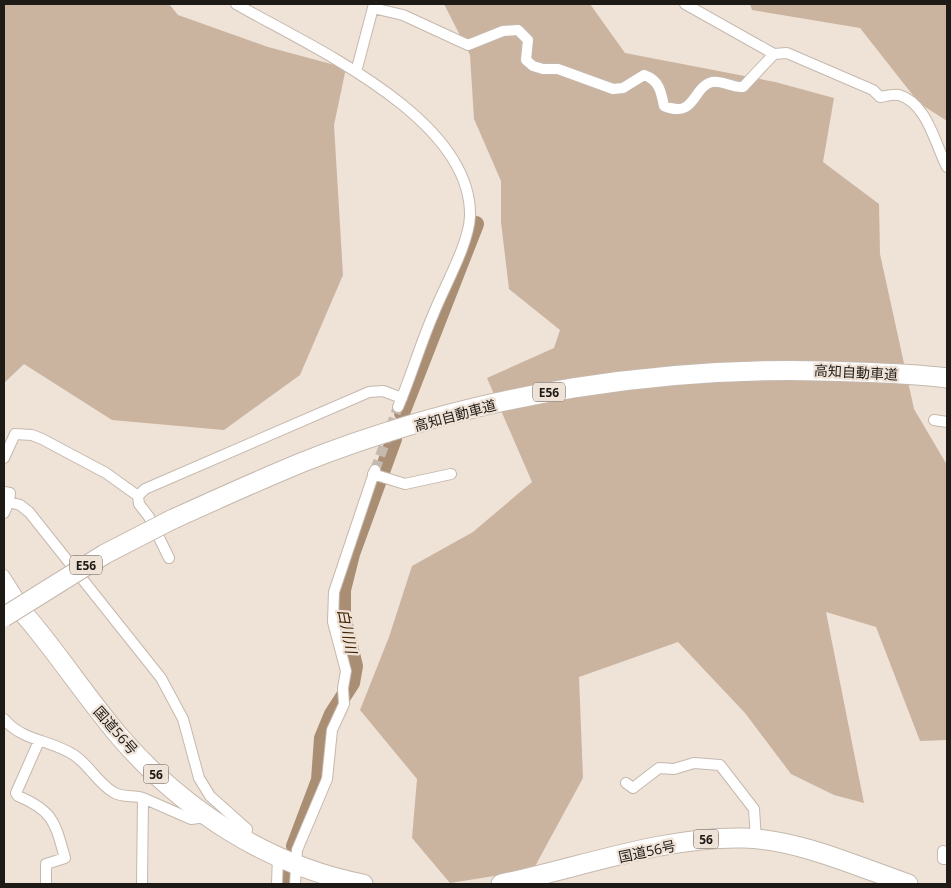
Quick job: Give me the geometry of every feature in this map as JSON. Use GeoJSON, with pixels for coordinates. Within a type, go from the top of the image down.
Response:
{"type":"FeatureCollection","features":[{"type":"Feature","properties":{"kind":"highway","name":"高知自動車道"},"geometry":{"type":"LineString","coordinates":[[4,617],[104,554],[171,520],[304,462],[399,430],[494,404],[590,384],[685,374],[793,369],[947,378]]}},
{"type":"Feature","properties":{"kind":"highway","name":"国道56号"},"geometry":{"type":"LineString","coordinates":[[4,592],[121,738],[164,781],[207,817],[245,841],[286,860],[364,884]]}},
{"type":"Feature","properties":{"kind":"highway","name":"国道56号"},"geometry":{"type":"LineString","coordinates":[[501,884],[558,876],[664,846],[705,839],[756,840],[790,845],[908,884]]}},
{"type":"Feature","properties":{"kind":"street"},"geometry":{"type":"LineString","coordinates":[[138,496],[145,489],[369,392],[383,391],[400,402],[432,316],[467,235],[470,216],[469,197],[459,168],[433,131],[417,115],[356,72],[236,4]]}},
{"type":"Feature","properties":{"kind":"street"},"geometry":{"type":"LineString","coordinates":[[685,4],[774,54],[787,54],[873,90],[880,96],[897,94],[911,100],[919,108],[947,167]]}},
{"type":"Feature","properties":{"kind":"street"},"geometry":{"type":"LineString","coordinates":[[356,72],[373,6],[403,15],[468,45],[503,31],[518,30],[528,40],[526,60],[533,66],[543,69],[558,69],[613,89],[623,88],[644,75],[658,83],[664,106],[677,109],[688,106],[708,84],[715,82],[733,88],[742,88],[774,54]]}},
{"type":"Feature","properties":{"kind":"street"},"geometry":{"type":"LineString","coordinates":[[934,420],[947,422]]}},
{"type":"Feature","properties":{"kind":"street"},"geometry":{"type":"LineString","coordinates":[[4,458],[14,434],[32,434],[106,473],[138,496],[139,504],[149,518],[169,558]]}},
{"type":"Feature","properties":{"kind":"street"},"geometry":{"type":"LineString","coordinates":[[277,884],[286,860],[297,850],[327,779],[332,730],[344,704],[343,688],[346,671],[333,622],[334,592],[374,472],[405,484],[451,474]]}},
{"type":"Feature","properties":{"kind":"street"},"geometry":{"type":"LineString","coordinates":[[4,492],[10,493],[9,502],[4,513]]}},
{"type":"Feature","properties":{"kind":"street"},"geometry":{"type":"LineString","coordinates":[[9,502],[20,505],[29,512],[161,678],[183,718],[199,778],[210,796],[235,821],[247,829],[245,841]]}},
{"type":"Feature","properties":{"kind":"street"},"geometry":{"type":"LineString","coordinates":[[4,575],[18,595],[32,625]]}},
{"type":"Feature","properties":{"kind":"street"},"geometry":{"type":"LineString","coordinates":[[4,719],[17,732],[66,750],[114,793],[143,798],[191,819],[207,817]]}},
{"type":"Feature","properties":{"kind":"street"},"geometry":{"type":"LineString","coordinates":[[39,741],[16,793],[18,796],[34,803],[52,817],[56,826],[65,858],[46,864],[46,884]]}},
{"type":"Feature","properties":{"kind":"street"},"geometry":{"type":"LineString","coordinates":[[626,783],[633,788],[659,768],[674,769],[694,763],[720,765],[754,809],[756,840]]}},
{"type":"Feature","properties":{"kind":"street"},"geometry":{"type":"LineString","coordinates":[[142,884],[143,798]]}},
{"type":"Feature","properties":{"kind":"street"},"geometry":{"type":"LineString","coordinates":[[286,860],[295,884]]}},
{"type":"Feature","properties":{"kind":"shaded area"},"geometry":{"type":"Polygon","coordinates":[[[4,4],[169,4],[178,15],[268,47],[346,68],[334,125],[343,275],[300,375],[224,430],[112,420],[24,364],[4,383],[4,4]]]}},
{"type":"Feature","properties":{"kind":"shaded area"},"geometry":{"type":"Polygon","coordinates":[[[444,4],[590,4],[625,53],[775,82],[834,98],[823,162],[879,204],[880,254],[914,409],[947,465],[947,740],[920,741],[876,627],[826,612],[864,803],[834,795],[791,774],[745,713],[678,642],[579,677],[583,778],[533,870],[450,883],[412,838],[417,779],[360,710],[389,637],[412,566],[473,532],[532,482],[487,378],[554,348],[560,330],[509,289],[501,222],[501,181],[474,119],[470,55],[444,4]]]}},
{"type":"Feature","properties":{"kind":"shaded area"},"geometry":{"type":"Polygon","coordinates":[[[750,4],[947,4],[947,121],[919,103],[860,28],[752,10],[750,4]]]}},
{"type":"Feature","properties":{"kind":"waterway","name":"白川川"},"geometry":{"type":"LineString","coordinates":[[402,413],[476,224]]}},
{"type":"Feature","properties":{"kind":"waterway","name":"白川川"},"geometry":{"type":"LineString","coordinates":[[294,846],[319,780],[322,738],[332,714],[352,683],[355,666],[343,616],[343,590],[352,554],[394,439]]}},
{"type":"Feature","properties":{"kind":"waterway","name":"白川川"},"geometry":{"type":"LineString","coordinates":[[290,871],[290,884]]}},
{"type":"Feature","properties":{"kind":"tunnel"},"geometry":{"type":"LineString","coordinates":[[375,470],[398,407]]}}]}
